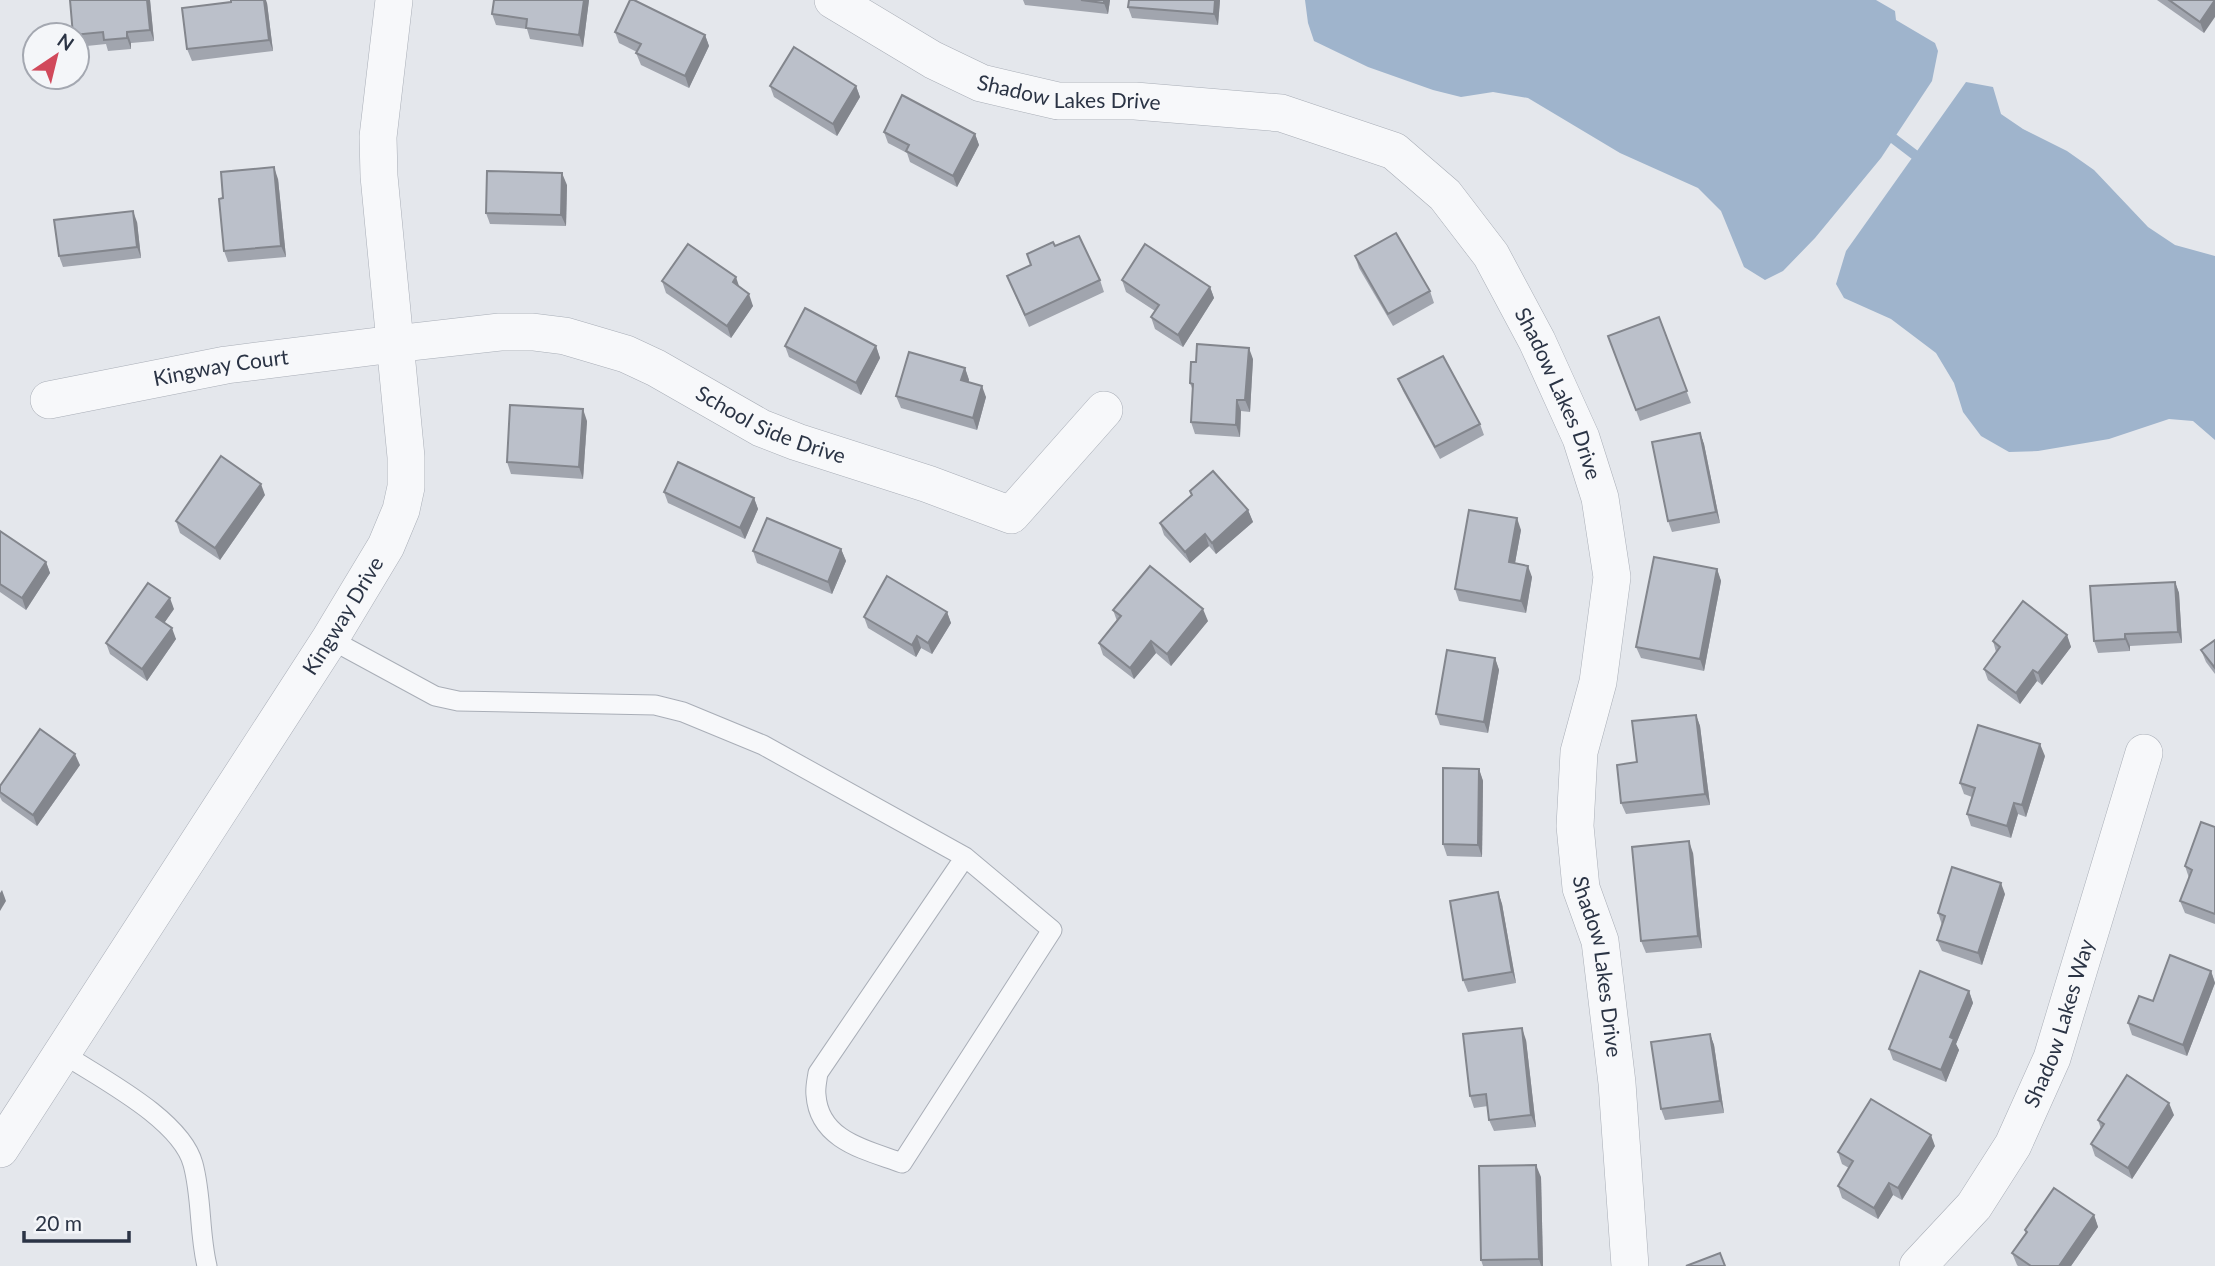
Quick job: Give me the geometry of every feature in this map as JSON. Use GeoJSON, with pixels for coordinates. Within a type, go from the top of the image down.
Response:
{"type":"FeatureCollection","features":[{"type":"Feature","properties":{"kind":"street","name":"Kingway Drive"},"geometry":{"type":"LineString","coordinates":[[0,1149],[330,639],[386,546],[404,498],[406,457],[379,176],[378,137],[394,0]]}},
{"type":"Feature","properties":{"kind":"street","name":"Shadow Lakes Drive"},"geometry":{"type":"LineString","coordinates":[[833,0],[933,60],[981,83],[1058,101],[1135,101],[1281,113],[1394,151],[1445,195],[1491,255],[1537,341],[1581,438],[1601,498],[1612,577],[1598,682],[1579,752],[1575,826],[1581,888],[1600,941],[1616,1083],[1629,1266]]}},
{"type":"Feature","properties":{"kind":"street","name":"School Side Drive"},"geometry":{"type":"LineString","coordinates":[[394,344],[533,331],[598,345],[656,368],[761,428],[928,484],[1010,515],[1104,410]]}},
{"type":"Feature","properties":{"kind":"street","name":"Kingway Court"},"geometry":{"type":"LineString","coordinates":[[49,400],[226,365],[394,344]]}},
{"type":"Feature","properties":{"kind":"street","name":"Shadow Lakes Way"},"geometry":{"type":"LineString","coordinates":[[1918,1266],[1975,1206],[2013,1145],[2052,1058],[2144,752]]}},
{"type":"Feature","properties":{"kind":"lane"},"geometry":{"type":"LineString","coordinates":[[330,639],[435,696],[457,701],[655,705],[683,712],[762,745],[965,857],[1052,930],[902,1163],[842,1141],[823,1121],[816,1096],[818,1073],[965,857]]}},
{"type":"Feature","properties":{"kind":"lane"},"geometry":{"type":"LineString","coordinates":[[62,1054],[154,1113],[186,1146],[193,1163],[207,1266]]}},
{"type":"Feature","properties":{"kind":"water"},"geometry":{"type":"Polygon","coordinates":[[[1305,0],[1876,0],[1895,11],[1896,20],[1935,43],[1938,51],[1932,81],[1881,158],[1815,238],[1783,271],[1765,280],[1744,267],[1721,211],[1698,188],[1620,153],[1528,98],[1493,92],[1461,97],[1368,67],[1314,41],[1305,0]]]}},
{"type":"Feature","properties":{"kind":"water"},"geometry":{"type":"Polygon","coordinates":[[[1966,82],[1993,87],[2001,114],[2023,129],[2067,151],[2094,170],[2148,227],[2175,245],[2215,256],[2215,440],[2193,421],[2169,419],[2109,439],[2038,451],[2009,452],[1981,436],[1963,412],[1954,383],[1936,353],[1891,319],[1844,298],[1836,284],[1846,251],[1966,82]]]}},
{"type":"Feature","properties":{"kind":"building"},"geometry":{"type":"Polygon","coordinates":[[[70,0],[147,0],[150,30],[127,32],[127,38],[104,40],[103,32],[91,33],[91,21],[72,21],[70,0]]]}},
{"type":"Feature","properties":{"kind":"building"},"geometry":{"type":"Polygon","coordinates":[[[231,0],[264,0],[269,40],[187,49],[182,8],[231,0]]]}},
{"type":"Feature","properties":{"kind":"building"},"geometry":{"type":"Polygon","coordinates":[[[494,0],[584,0],[579,35],[526,28],[527,19],[492,14],[494,0]]]}},
{"type":"Feature","properties":{"kind":"building"},"geometry":{"type":"Polygon","coordinates":[[[630,0],[705,35],[685,76],[636,53],[641,44],[615,32],[630,0]]]}},
{"type":"Feature","properties":{"kind":"building"},"geometry":{"type":"Polygon","coordinates":[[[1081,0],[1104,0],[1104,3],[1081,0]]]}},
{"type":"Feature","properties":{"kind":"building"},"geometry":{"type":"Polygon","coordinates":[[[1129,0],[1215,0],[1214,14],[1128,7],[1129,0]]]}},
{"type":"Feature","properties":{"kind":"building"},"geometry":{"type":"Polygon","coordinates":[[[2169,0],[2215,0],[2200,22],[2169,0]]]}},
{"type":"Feature","properties":{"kind":"building"},"geometry":{"type":"Polygon","coordinates":[[[794,47],[856,86],[833,124],[770,86],[794,47]]]}},
{"type":"Feature","properties":{"kind":"building"},"geometry":{"type":"Polygon","coordinates":[[[902,95],[975,134],[953,176],[906,151],[909,145],[884,132],[902,95]]]}},
{"type":"Feature","properties":{"kind":"building"},"geometry":{"type":"Polygon","coordinates":[[[274,167],[281,246],[224,251],[219,199],[223,198],[221,172],[274,167]]]}},
{"type":"Feature","properties":{"kind":"building"},"geometry":{"type":"Polygon","coordinates":[[[487,171],[562,173],[561,215],[486,213],[487,171]]]}},
{"type":"Feature","properties":{"kind":"building"},"geometry":{"type":"Polygon","coordinates":[[[133,211],[137,247],[59,256],[54,220],[133,211]]]}},
{"type":"Feature","properties":{"kind":"building"},"geometry":{"type":"Polygon","coordinates":[[[1396,233],[1430,291],[1388,314],[1355,256],[1396,233]]]}},
{"type":"Feature","properties":{"kind":"building"},"geometry":{"type":"Polygon","coordinates":[[[1079,236],[1100,280],[1025,315],[1007,276],[1031,265],[1027,254],[1053,242],[1055,246],[1079,236]]]}},
{"type":"Feature","properties":{"kind":"building"},"geometry":{"type":"Polygon","coordinates":[[[688,244],[736,277],[733,282],[749,294],[727,326],[662,281],[688,244]]]}},
{"type":"Feature","properties":{"kind":"building"},"geometry":{"type":"Polygon","coordinates":[[[1145,244],[1210,287],[1178,335],[1151,317],[1159,305],[1122,280],[1145,244]]]}},
{"type":"Feature","properties":{"kind":"building"},"geometry":{"type":"Polygon","coordinates":[[[805,308],[876,346],[856,383],[785,346],[805,308]]]}},
{"type":"Feature","properties":{"kind":"building"},"geometry":{"type":"Polygon","coordinates":[[[1659,317],[1687,391],[1636,410],[1608,336],[1659,317]]]}},
{"type":"Feature","properties":{"kind":"building"},"geometry":{"type":"Polygon","coordinates":[[[1197,344],[1249,348],[1245,400],[1237,400],[1236,425],[1191,422],[1191,362],[1196,362],[1197,344]]]}},
{"type":"Feature","properties":{"kind":"building"},"geometry":{"type":"Polygon","coordinates":[[[909,352],[965,368],[961,380],[982,386],[973,418],[896,396],[909,352]]]}},
{"type":"Feature","properties":{"kind":"building"},"geometry":{"type":"Polygon","coordinates":[[[1443,356],[1480,424],[1435,447],[1398,379],[1443,356]]]}},
{"type":"Feature","properties":{"kind":"building"},"geometry":{"type":"Polygon","coordinates":[[[510,405],[583,409],[579,467],[507,462],[510,405]]]}},
{"type":"Feature","properties":{"kind":"building"},"geometry":{"type":"Polygon","coordinates":[[[1700,433],[1716,512],[1668,521],[1652,442],[1700,433]]]}},
{"type":"Feature","properties":{"kind":"building"},"geometry":{"type":"Polygon","coordinates":[[[221,456],[261,484],[215,548],[176,521],[221,456]]]}},
{"type":"Feature","properties":{"kind":"building"},"geometry":{"type":"Polygon","coordinates":[[[678,462],[754,498],[740,528],[664,492],[678,462]]]}},
{"type":"Feature","properties":{"kind":"building"},"geometry":{"type":"Polygon","coordinates":[[[1213,471],[1248,510],[1212,543],[1205,534],[1185,552],[1160,523],[1192,495],[1190,491],[1213,471]]]}},
{"type":"Feature","properties":{"kind":"building"},"geometry":{"type":"Polygon","coordinates":[[[1469,510],[1517,518],[1509,562],[1528,566],[1521,601],[1455,589],[1469,510]]]}},
{"type":"Feature","properties":{"kind":"building"},"geometry":{"type":"Polygon","coordinates":[[[767,518],[841,549],[828,582],[753,551],[767,518]]]}},
{"type":"Feature","properties":{"kind":"building"},"geometry":{"type":"Polygon","coordinates":[[[0,531],[46,562],[22,598],[0,584],[0,531]]]}},
{"type":"Feature","properties":{"kind":"building"},"geometry":{"type":"Polygon","coordinates":[[[1654,557],[1717,569],[1700,659],[1636,647],[1654,557]]]}},
{"type":"Feature","properties":{"kind":"building"},"geometry":{"type":"Polygon","coordinates":[[[1150,566],[1203,609],[1167,654],[1151,641],[1130,668],[1099,643],[1121,616],[1113,610],[1150,566]]]}},
{"type":"Feature","properties":{"kind":"building"},"geometry":{"type":"Polygon","coordinates":[[[887,576],[947,612],[928,643],[917,636],[912,645],[864,617],[887,576]]]}},
{"type":"Feature","properties":{"kind":"building"},"geometry":{"type":"Polygon","coordinates":[[[2175,582],[2178,632],[2125,634],[2125,639],[2094,641],[2090,586],[2175,582]]]}},
{"type":"Feature","properties":{"kind":"building"},"geometry":{"type":"Polygon","coordinates":[[[148,583],[170,598],[156,617],[172,628],[142,669],[106,643],[148,583]]]}},
{"type":"Feature","properties":{"kind":"building"},"geometry":{"type":"Polygon","coordinates":[[[2023,601],[2067,635],[2038,673],[2033,670],[2016,693],[1984,669],[2000,647],[1993,641],[2023,601]]]}},
{"type":"Feature","properties":{"kind":"building"},"geometry":{"type":"Polygon","coordinates":[[[2215,640],[2215,668],[2201,650],[2215,640]]]}},
{"type":"Feature","properties":{"kind":"building"},"geometry":{"type":"Polygon","coordinates":[[[1447,650],[1495,658],[1484,722],[1436,714],[1447,650]]]}},
{"type":"Feature","properties":{"kind":"building"},"geometry":{"type":"Polygon","coordinates":[[[1696,715],[1705,794],[1621,803],[1617,765],[1637,762],[1632,721],[1696,715]]]}},
{"type":"Feature","properties":{"kind":"building"},"geometry":{"type":"Polygon","coordinates":[[[1978,725],[2040,744],[2022,805],[2014,803],[2007,826],[1967,814],[1975,788],[1960,783],[1978,725]]]}},
{"type":"Feature","properties":{"kind":"building"},"geometry":{"type":"Polygon","coordinates":[[[40,729],[75,754],[33,815],[0,792],[0,786],[40,729]]]}},
{"type":"Feature","properties":{"kind":"building"},"geometry":{"type":"Polygon","coordinates":[[[1443,768],[1479,769],[1478,845],[1443,844],[1443,768]]]}},
{"type":"Feature","properties":{"kind":"building"},"geometry":{"type":"Polygon","coordinates":[[[2201,822],[2215,827],[2215,914],[2180,901],[2192,870],[2185,866],[2201,822]]]}},
{"type":"Feature","properties":{"kind":"building"},"geometry":{"type":"Polygon","coordinates":[[[1689,841],[1698,936],[1641,941],[1632,847],[1689,841]]]}},
{"type":"Feature","properties":{"kind":"building"},"geometry":{"type":"Polygon","coordinates":[[[1952,867],[2001,883],[1978,953],[1937,940],[1945,916],[1938,913],[1952,867]]]}},
{"type":"Feature","properties":{"kind":"building"},"geometry":{"type":"Polygon","coordinates":[[[1498,892],[1512,972],[1463,980],[1450,901],[1498,892]]]}},
{"type":"Feature","properties":{"kind":"building"},"geometry":{"type":"Polygon","coordinates":[[[2170,955],[2211,971],[2183,1045],[2128,1023],[2139,996],[2153,1001],[2170,955]]]}},
{"type":"Feature","properties":{"kind":"building"},"geometry":{"type":"Polygon","coordinates":[[[1920,971],[1969,991],[1950,1037],[1954,1039],[1941,1070],[1889,1049],[1920,971]]]}},
{"type":"Feature","properties":{"kind":"building"},"geometry":{"type":"Polygon","coordinates":[[[1522,1028],[1531,1115],[1489,1120],[1486,1094],[1470,1096],[1463,1034],[1522,1028]]]}},
{"type":"Feature","properties":{"kind":"building"},"geometry":{"type":"Polygon","coordinates":[[[1710,1034],[1720,1101],[1661,1109],[1651,1042],[1710,1034]]]}},
{"type":"Feature","properties":{"kind":"building"},"geometry":{"type":"Polygon","coordinates":[[[2127,1075],[2169,1103],[2128,1168],[2091,1144],[2104,1124],[2098,1120],[2127,1075]]]}},
{"type":"Feature","properties":{"kind":"building"},"geometry":{"type":"Polygon","coordinates":[[[1871,1099],[1931,1135],[1898,1188],[1889,1183],[1874,1208],[1838,1186],[1853,1161],[1838,1152],[1871,1099]]]}},
{"type":"Feature","properties":{"kind":"building"},"geometry":{"type":"Polygon","coordinates":[[[1536,1165],[1539,1259],[1481,1260],[1479,1166],[1536,1165]]]}},
{"type":"Feature","properties":{"kind":"building"},"geometry":{"type":"Polygon","coordinates":[[[2054,1188],[2094,1215],[2059,1266],[2031,1266],[2012,1253],[2054,1188]]]}},
{"type":"Feature","properties":{"kind":"building"},"geometry":{"type":"Polygon","coordinates":[[[1720,1253],[1725,1266],[1686,1266],[1720,1253]]]}},
{"type":"Feature","properties":{"kind":"waterway"},"geometry":{"type":"LineString","coordinates":[[1894,139],[1915,155]]}}]}
